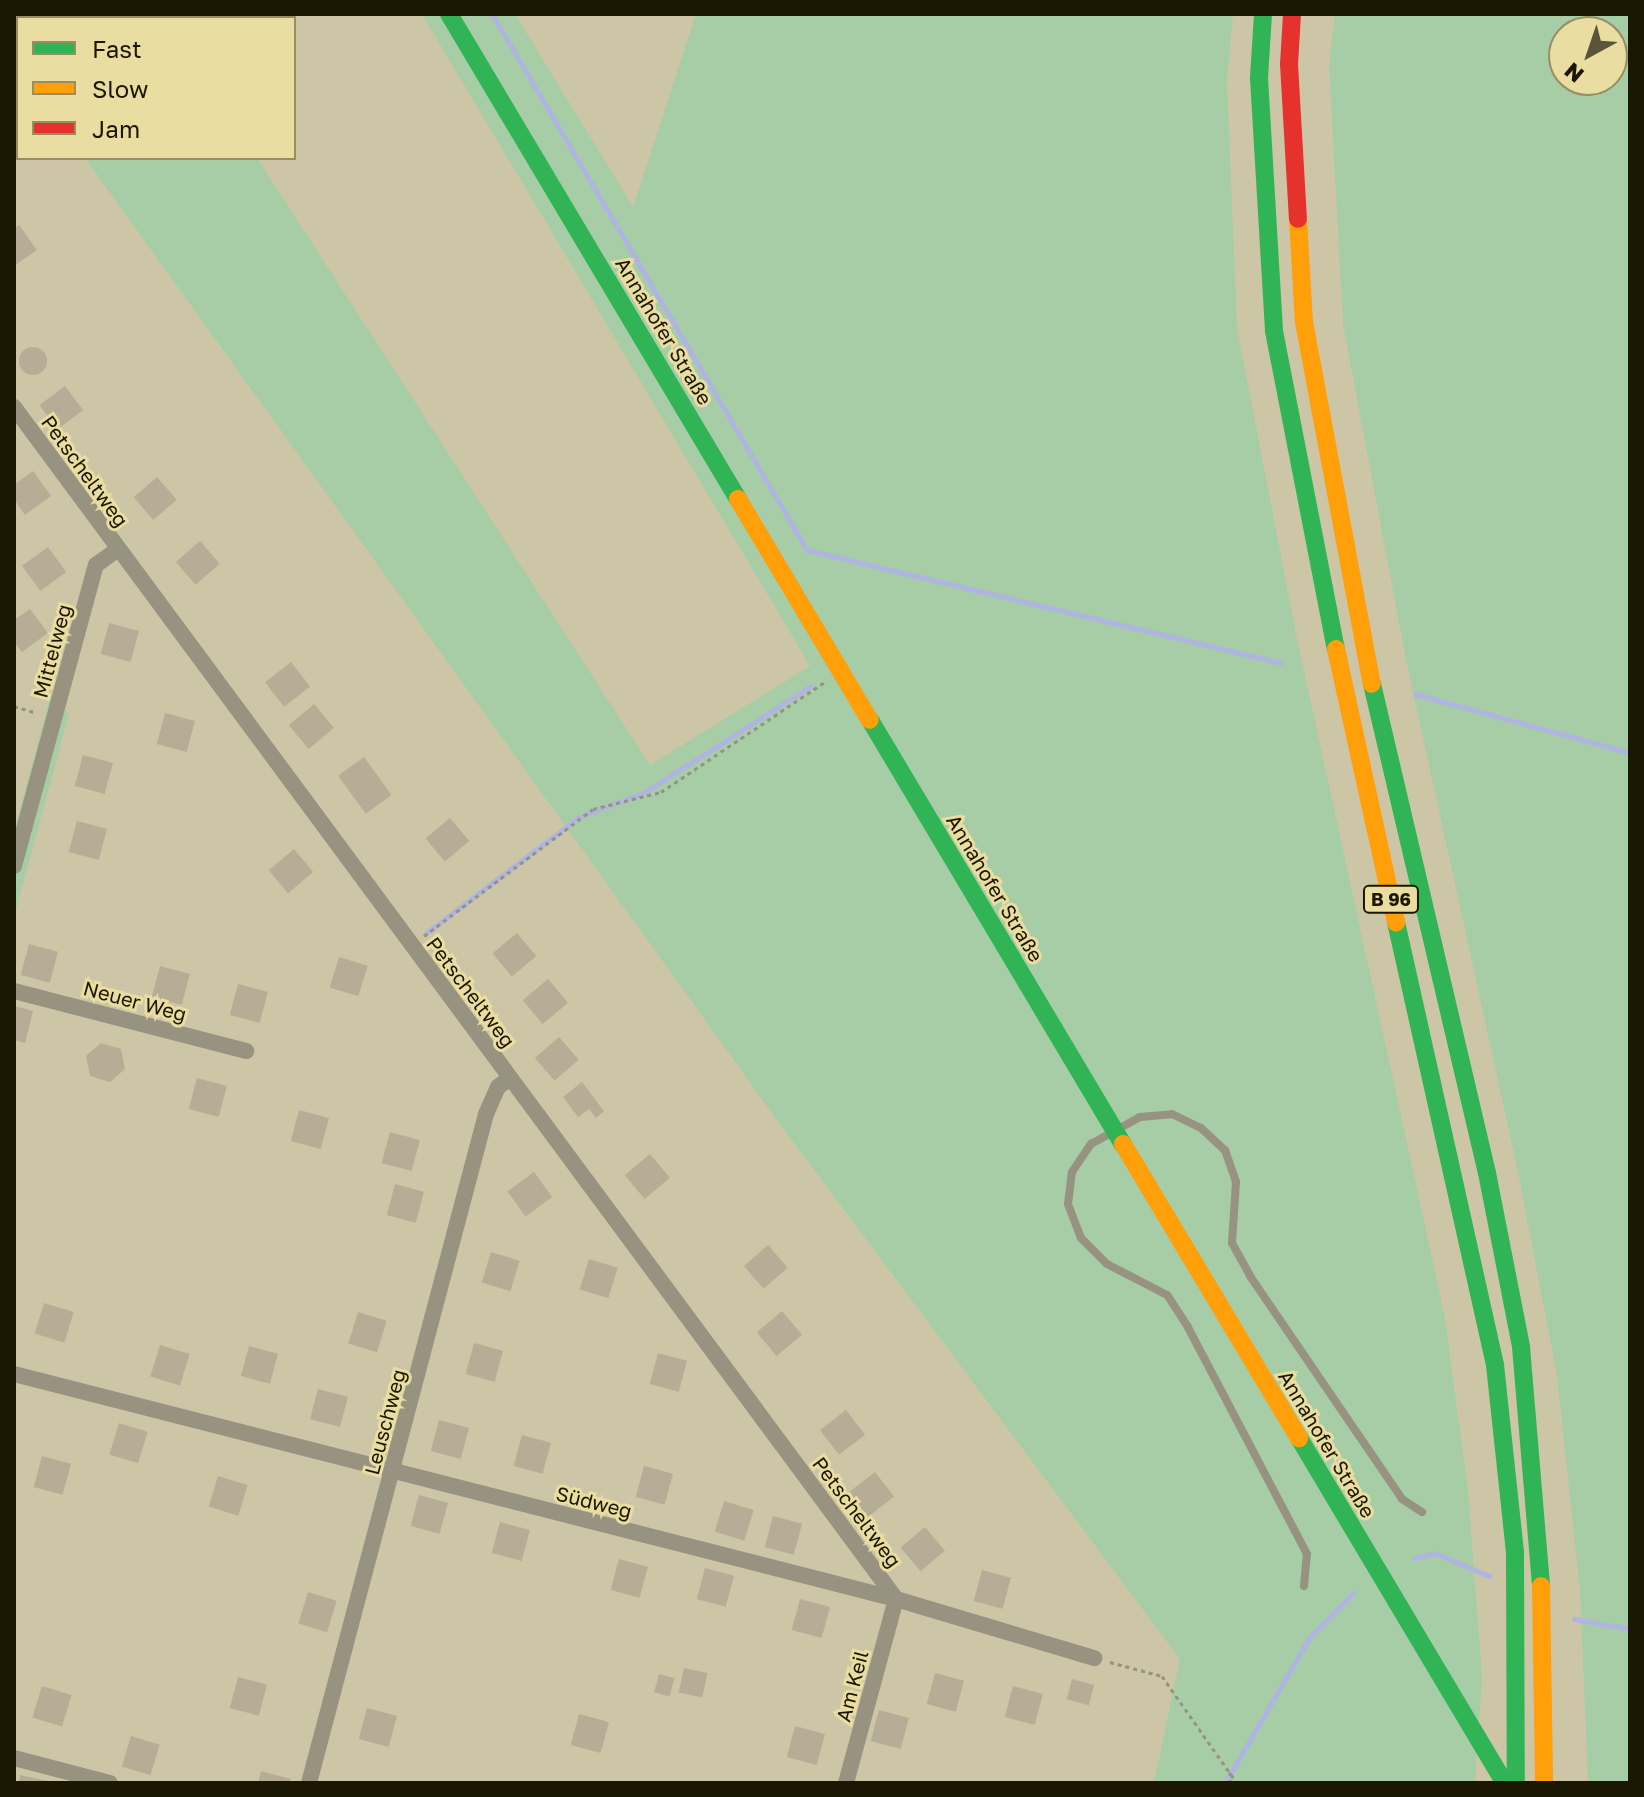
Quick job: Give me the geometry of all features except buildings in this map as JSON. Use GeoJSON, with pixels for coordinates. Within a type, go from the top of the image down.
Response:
{"type":"FeatureCollection","features":[{"type":"Feature","properties":{"kind":"main road","name":"Annahofer Straße"},"geometry":{"type":"LineString","coordinates":[[449,14],[1505,1783]]}},
{"type":"Feature","properties":{"kind":"main road","name":"B 96"},"geometry":{"type":"LineString","coordinates":[[1263,14],[1259,78],[1274,331],[1346,698],[1495,1365],[1515,1553],[1516,1783]]}},
{"type":"Feature","properties":{"kind":"main road","name":"B 96"},"geometry":{"type":"LineString","coordinates":[[1292,14],[1289,64],[1304,322],[1373,688],[1487,1173],[1521,1347],[1540,1547],[1544,1783]]}},
{"type":"Feature","properties":{"kind":"street","name":"Petscheltweg"},"geometry":{"type":"LineString","coordinates":[[14,407],[896,1599]]}},
{"type":"Feature","properties":{"kind":"street","name":"Mittelweg"},"geometry":{"type":"LineString","coordinates":[[14,866],[96,565],[118,549]]}},
{"type":"Feature","properties":{"kind":"street","name":"Neuer Weg"},"geometry":{"type":"LineString","coordinates":[[14,991],[246,1051]]}},
{"type":"Feature","properties":{"kind":"street","name":"Leuschweg"},"geometry":{"type":"LineString","coordinates":[[309,1783],[486,1114],[498,1087],[510,1078]]}},
{"type":"Feature","properties":{"kind":"street","name":"Südweg"},"geometry":{"type":"LineString","coordinates":[[14,1374],[896,1599],[1094,1658]]}},
{"type":"Feature","properties":{"kind":"street","name":"Am Keil"},"geometry":{"type":"LineString","coordinates":[[846,1783],[896,1599]]}},
{"type":"Feature","properties":{"kind":"street"},"geometry":{"type":"LineString","coordinates":[[14,1758],[110,1783]]}},
{"type":"Feature","properties":{"kind":"lane"},"geometry":{"type":"LineString","coordinates":[[1304,1586],[1307,1554],[1188,1327],[1167,1295],[1107,1264],[1081,1238],[1068,1204],[1072,1172],[1091,1144],[1113,1130],[1140,1117],[1172,1114],[1201,1128],[1225,1150],[1236,1182],[1232,1243],[1402,1499],[1422,1512]]}},
{"type":"Feature","properties":{"kind":"path"},"geometry":{"type":"LineString","coordinates":[[411,945],[593,809],[661,792],[841,671]]}},
{"type":"Feature","properties":{"kind":"path"},"geometry":{"type":"LineString","coordinates":[[14,706],[54,719]]}},
{"type":"Feature","properties":{"kind":"path"},"geometry":{"type":"LineString","coordinates":[[1094,1658],[1162,1676],[1237,1783]]}},
{"type":"Feature","properties":{"kind":"path"},"geometry":{"type":"LineString","coordinates":[[1230,1772],[1230,1783]]}},
{"type":"Feature","properties":{"kind":"shaded area"},"geometry":{"type":"Polygon","coordinates":[[[14,14],[118,14],[16,16],[16,40],[14,14]]]}},
{"type":"Feature","properties":{"kind":"green space"},"geometry":{"type":"Polygon","coordinates":[[[422,14],[515,14],[633,207],[696,14],[1233,14],[1227,81],[1237,328],[1296,634],[1444,1313],[1468,1490],[1482,1677],[1475,1783],[1154,1783],[1180,1659],[782,1127],[86,160],[258,160],[650,765],[810,666],[422,14]]]}},
{"type":"Feature","properties":{"kind":"green space"},"geometry":{"type":"Polygon","coordinates":[[[1335,14],[1630,14],[1630,1783],[1588,1783],[1580,1591],[1557,1376],[1518,1172],[1406,660],[1343,324],[1329,65],[1335,14]]]}},
{"type":"Feature","properties":{"kind":"green space"},"geometry":{"type":"Polygon","coordinates":[[[51,694],[69,714],[14,917],[14,832],[51,694]]]}},
{"type":"Feature","properties":{"kind":"waterway"},"geometry":{"type":"LineString","coordinates":[[492,14],[807,550],[1281,663]]}},
{"type":"Feature","properties":{"kind":"waterway"},"geometry":{"type":"LineString","coordinates":[[426,933],[579,817],[645,792],[811,686]]}},
{"type":"Feature","properties":{"kind":"waterway"},"geometry":{"type":"LineString","coordinates":[[1415,694],[1630,753]]}},
{"type":"Feature","properties":{"kind":"waterway"},"geometry":{"type":"LineString","coordinates":[[1414,1558],[1435,1553],[1489,1576]]}},
{"type":"Feature","properties":{"kind":"waterway"},"geometry":{"type":"LineString","coordinates":[[1225,1783],[1309,1638],[1353,1593]]}},
{"type":"Feature","properties":{"kind":"waterway"},"geometry":{"type":"LineString","coordinates":[[1574,1619],[1630,1629]]}},
{"type":"Feature","properties":{"kind":"traffic: fast"},"geometry":{"type":"LineString","coordinates":[[449,14],[738,499]]}},
{"type":"Feature","properties":{"kind":"traffic: fast"},"geometry":{"type":"LineString","coordinates":[[1263,14],[1259,78],[1274,331],[1336,649]]}},
{"type":"Feature","properties":{"kind":"traffic: fast"},"geometry":{"type":"LineString","coordinates":[[1372,684],[1487,1173],[1521,1347],[1541,1586]]}},
{"type":"Feature","properties":{"kind":"traffic: fast"},"geometry":{"type":"LineString","coordinates":[[870,720],[1123,1144]]}},
{"type":"Feature","properties":{"kind":"traffic: fast"},"geometry":{"type":"LineString","coordinates":[[1396,922],[1495,1365],[1515,1553],[1516,1783]]}},
{"type":"Feature","properties":{"kind":"traffic: fast"},"geometry":{"type":"LineString","coordinates":[[1299,1438],[1505,1783]]}},
{"type":"Feature","properties":{"kind":"traffic: slow"},"geometry":{"type":"LineString","coordinates":[[1298,219],[1304,322],[1372,684]]}},
{"type":"Feature","properties":{"kind":"traffic: slow"},"geometry":{"type":"LineString","coordinates":[[738,499],[870,720]]}},
{"type":"Feature","properties":{"kind":"traffic: slow"},"geometry":{"type":"LineString","coordinates":[[1336,649],[1396,922]]}},
{"type":"Feature","properties":{"kind":"traffic: slow"},"geometry":{"type":"LineString","coordinates":[[1123,1144],[1299,1438]]}},
{"type":"Feature","properties":{"kind":"traffic: slow"},"geometry":{"type":"LineString","coordinates":[[1541,1586],[1544,1783]]}},
{"type":"Feature","properties":{"kind":"traffic: jam"},"geometry":{"type":"LineString","coordinates":[[1292,14],[1289,64],[1298,219]]}}]}
